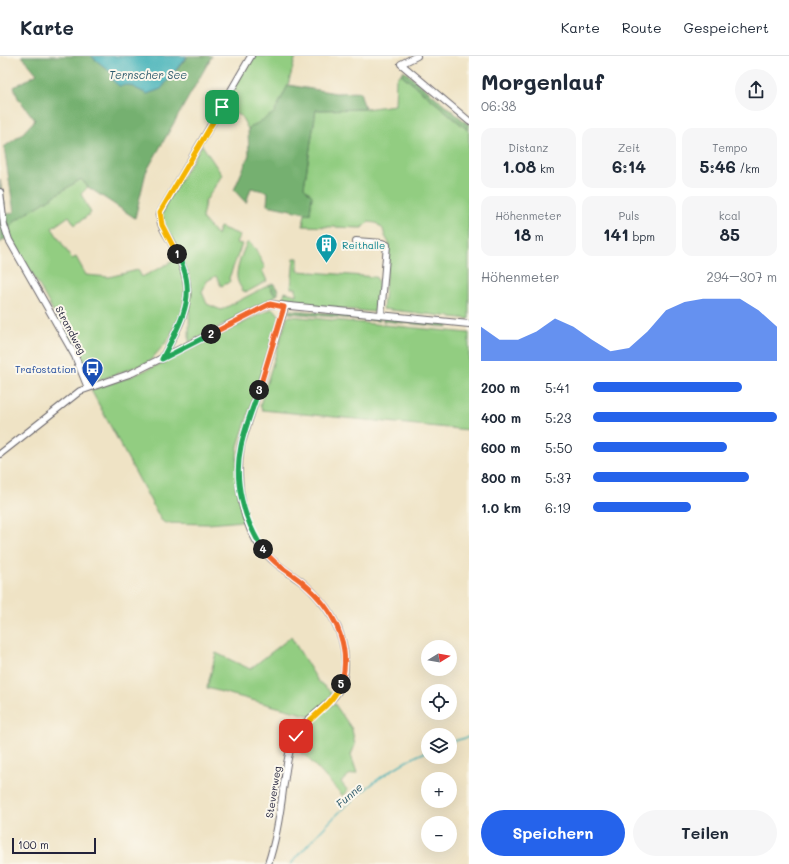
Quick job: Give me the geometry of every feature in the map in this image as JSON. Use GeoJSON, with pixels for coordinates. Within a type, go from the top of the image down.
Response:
{"type":"FeatureCollection","features":[{"type":"Feature","properties":{"kind":"street"},"geometry":{"type":"LineString","coordinates":[[162,359],[184,315],[188,284],[182,263],[162,225],[160,212],[251,56]]}},
{"type":"Feature","properties":{"kind":"street"},"geometry":{"type":"LineString","coordinates":[[417,56],[401,64],[469,121]]}},
{"type":"Feature","properties":{"kind":"street","name":"Strandweg"},"geometry":{"type":"LineString","coordinates":[[0,192],[6,232],[74,356],[88,388]]}},
{"type":"Feature","properties":{"kind":"street"},"geometry":{"type":"LineString","coordinates":[[356,241],[382,243],[387,245],[381,315]]}},
{"type":"Feature","properties":{"kind":"street"},"geometry":{"type":"LineString","coordinates":[[0,454],[80,391],[132,373],[270,304],[284,307],[469,324]]}},
{"type":"Feature","properties":{"kind":"street","name":"Steverweg"},"geometry":{"type":"LineString","coordinates":[[268,864],[274,845],[286,768],[292,744],[301,729],[330,703],[337,694],[346,664],[342,641],[332,616],[313,592],[264,551],[249,527],[242,497],[239,466],[241,445],[284,307]]}},
{"type":"Feature","properties":{"kind":"green space"},"geometry":{"type":"Polygon","coordinates":[[[22,56],[91,56],[112,73],[113,81],[129,85],[147,94],[161,89],[188,56],[212,56],[146,172],[135,218],[88,187],[81,179],[18,219],[10,226],[7,238],[0,243],[0,179],[5,215],[14,212],[4,147],[21,135],[35,120],[18,98],[14,87],[37,74],[22,56]]]}},
{"type":"Feature","properties":{"kind":"green space"},"geometry":{"type":"Polygon","coordinates":[[[252,56],[296,56],[288,85],[274,114],[248,129],[241,116],[222,107],[252,56]]]}},
{"type":"Feature","properties":{"kind":"green space"},"geometry":{"type":"Polygon","coordinates":[[[403,70],[469,125],[469,131],[401,74],[403,70]]]}},
{"type":"Feature","properties":{"kind":"green space"},"geometry":{"type":"Polygon","coordinates":[[[401,74],[469,131],[469,319],[383,309],[389,243],[383,229],[376,223],[368,222],[362,228],[303,226],[305,214],[310,214],[312,196],[304,187],[316,110],[365,109],[395,105],[396,78],[401,74]]]}},
{"type":"Feature","properties":{"kind":"green space"},"geometry":{"type":"Polygon","coordinates":[[[288,85],[336,93],[360,92],[365,109],[316,110],[304,187],[312,196],[310,214],[267,205],[268,192],[251,188],[246,203],[234,190],[249,155],[248,129],[274,113],[288,85]]]}},
{"type":"Feature","properties":{"kind":"green space"},"geometry":{"type":"Polygon","coordinates":[[[202,145],[222,175],[205,202],[202,218],[217,235],[220,227],[240,235],[237,243],[242,244],[229,278],[230,282],[221,286],[216,276],[207,281],[202,292],[207,304],[221,310],[269,285],[275,296],[268,302],[189,342],[190,276],[163,225],[160,213],[202,145]]]}},
{"type":"Feature","properties":{"kind":"green space"},"geometry":{"type":"Polygon","coordinates":[[[81,179],[88,187],[81,194],[91,213],[75,225],[69,216],[52,228],[72,259],[76,257],[86,275],[109,277],[138,270],[142,277],[177,259],[186,281],[183,312],[168,340],[149,362],[100,380],[91,378],[89,372],[84,373],[77,355],[40,287],[7,232],[10,226],[18,219],[81,179]]]}},
{"type":"Feature","properties":{"kind":"green space"},"geometry":{"type":"Polygon","coordinates":[[[248,242],[255,248],[265,268],[262,270],[267,281],[247,292],[243,291],[240,286],[237,273],[242,253],[248,242]]]}},
{"type":"Feature","properties":{"kind":"green space"},"geometry":{"type":"Polygon","coordinates":[[[294,258],[298,258],[298,271],[376,277],[380,287],[378,309],[374,312],[284,303],[282,300],[285,292],[296,295],[296,288],[291,288],[294,258]]]}},
{"type":"Feature","properties":{"kind":"green space"},"geometry":{"type":"Polygon","coordinates":[[[273,283],[278,290],[278,294],[275,296],[269,285],[273,283]]]}},
{"type":"Feature","properties":{"kind":"green space"},"geometry":{"type":"Polygon","coordinates":[[[271,309],[276,311],[280,317],[238,446],[238,484],[244,521],[208,524],[165,523],[161,520],[91,390],[130,377],[176,357],[271,309]]]}},
{"type":"Feature","properties":{"kind":"green space"},"geometry":{"type":"Polygon","coordinates":[[[290,310],[380,317],[380,321],[289,313],[290,310]]]}},
{"type":"Feature","properties":{"kind":"green space"},"geometry":{"type":"Polygon","coordinates":[[[290,316],[469,333],[469,430],[262,410],[260,405],[287,318],[290,316]]]}},
{"type":"Feature","properties":{"kind":"green space"},"geometry":{"type":"Polygon","coordinates":[[[383,317],[448,323],[448,327],[383,321],[383,317]]]}},
{"type":"Feature","properties":{"kind":"green space"},"geometry":{"type":"Polygon","coordinates":[[[291,637],[318,681],[331,692],[331,696],[311,716],[207,688],[216,653],[250,669],[291,637]]]}},
{"type":"Feature","properties":{"kind":"green space"},"geometry":{"type":"Polygon","coordinates":[[[334,703],[352,729],[355,745],[351,755],[357,773],[349,775],[341,782],[348,791],[343,796],[306,756],[294,749],[306,729],[334,703]]]}},
{"type":"Feature","properties":{"kind":"water","name":"Ternscher See"},"geometry":{"type":"Polygon","coordinates":[[[91,56],[187,56],[161,89],[147,94],[129,85],[119,86],[113,81],[112,73],[91,56]]]}},
{"type":"Feature","properties":{"kind":"waterway","name":"Funne"},"geometry":{"type":"LineString","coordinates":[[457,740],[469,737]]}},
{"type":"Feature","properties":{"kind":"waterway","name":"Funne"},"geometry":{"type":"LineString","coordinates":[[291,864],[321,831],[354,799],[389,771],[421,754]]}},
{"type":"Feature","properties":{"kind":"place","name":"Reithalle"},"geometry":{"type":"Point","coordinates":[327,264]}},
{"type":"Feature","properties":{"kind":"place","name":"Trafostation"},"geometry":{"type":"Point","coordinates":[92,388]}},
{"type":"Feature","properties":{"kind":"route"},"geometry":{"type":"LineString","coordinates":[[222,107],[160,212],[162,225],[182,263],[188,284],[184,315],[162,359],[270,304],[284,307],[241,445],[239,466],[242,497],[249,527],[264,551],[268,556],[313,592],[332,616],[342,641],[346,664],[337,694],[330,703],[306,723],[296,736]]}}]}
